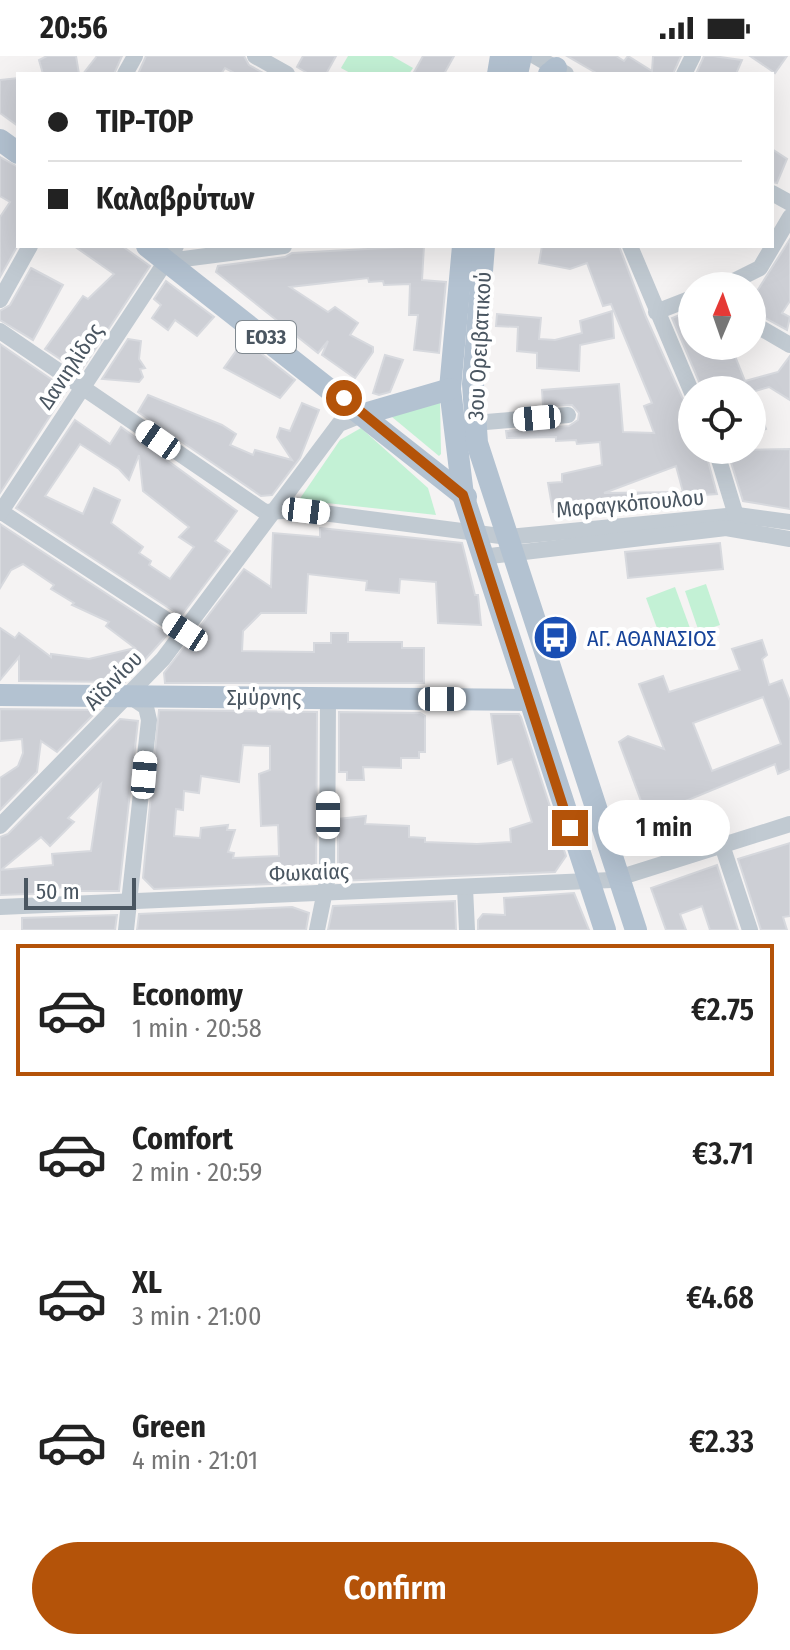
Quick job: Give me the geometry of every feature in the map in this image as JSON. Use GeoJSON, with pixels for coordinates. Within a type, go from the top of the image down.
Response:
{"type":"FeatureCollection","features":[{"type":"Feature","properties":{"kind":"main road","name":"3ου Ορειβατικού"},"geometry":{"type":"LineString","coordinates":[[463,248],[450,389],[463,495],[605,930]]}},
{"type":"Feature","properties":{"kind":"main road","name":"3ου Ορειβατικού"},"geometry":{"type":"LineString","coordinates":[[484,248],[473,384],[474,423],[481,461],[510,545]]}},
{"type":"Feature","properties":{"kind":"main road","name":"ΕΟ33"},"geometry":{"type":"LineString","coordinates":[[172,253],[463,495],[510,545],[636,930]]}},
{"type":"Feature","properties":{"kind":"main road"},"geometry":{"type":"LineString","coordinates":[[364,414],[450,389]]}},
{"type":"Feature","properties":{"kind":"main road","name":"Σμύρνης"},"geometry":{"type":"LineString","coordinates":[[3,693],[528,700]]}},
{"type":"Feature","properties":{"kind":"street"},"geometry":{"type":"LineString","coordinates":[[255,56],[282,68]]}},
{"type":"Feature","properties":{"kind":"street"},"geometry":{"type":"LineString","coordinates":[[535,56],[557,72]]}},
{"type":"Feature","properties":{"kind":"street"},"geometry":{"type":"LineString","coordinates":[[774,244],[790,217]]}},
{"type":"Feature","properties":{"kind":"street"},"geometry":{"type":"LineString","coordinates":[[0,300],[29,248]]}},
{"type":"Feature","properties":{"kind":"street"},"geometry":{"type":"LineString","coordinates":[[172,253],[252,248]]}},
{"type":"Feature","properties":{"kind":"street"},"geometry":{"type":"LineString","coordinates":[[631,248],[684,376]]}},
{"type":"Feature","properties":{"kind":"street"},"geometry":{"type":"LineString","coordinates":[[752,272],[760,268],[772,248]]}},
{"type":"Feature","properties":{"kind":"street","name":"Δανιηλίδος"},"geometry":{"type":"LineString","coordinates":[[0,512],[172,253]]}},
{"type":"Feature","properties":{"kind":"street"},"geometry":{"type":"LineString","coordinates":[[656,312],[678,303]]}},
{"type":"Feature","properties":{"kind":"street"},"geometry":{"type":"LineString","coordinates":[[0,331],[264,511]]}},
{"type":"Feature","properties":{"kind":"street"},"geometry":{"type":"LineString","coordinates":[[766,331],[790,345]]}},
{"type":"Feature","properties":{"kind":"street","name":"Αϊδινίου"},"geometry":{"type":"LineString","coordinates":[[0,826],[129,696],[185,632],[264,511],[339,424],[364,414]]}},
{"type":"Feature","properties":{"kind":"street"},"geometry":{"type":"LineString","coordinates":[[474,423],[568,415]]}},
{"type":"Feature","properties":{"kind":"street"},"geometry":{"type":"LineString","coordinates":[[720,464],[738,521]]}},
{"type":"Feature","properties":{"kind":"street","name":"Μαραγκόπουλου"},"geometry":{"type":"LineString","coordinates":[[264,511],[300,510],[473,532],[510,545]]}},
{"type":"Feature","properties":{"kind":"street"},"geometry":{"type":"LineString","coordinates":[[0,512],[185,632]]}},
{"type":"Feature","properties":{"kind":"street","name":"Μαραγκόπουλου"},"geometry":{"type":"LineString","coordinates":[[738,521],[790,539]]}},
{"type":"Feature","properties":{"kind":"street","name":"Μαραγκόπουλου"},"geometry":{"type":"LineString","coordinates":[[482,557],[510,545],[738,521],[790,522]]}},
{"type":"Feature","properties":{"kind":"street"},"geometry":{"type":"LineString","coordinates":[[126,930],[149,720],[146,707],[129,696]]}},
{"type":"Feature","properties":{"kind":"street"},"geometry":{"type":"LineString","coordinates":[[317,930],[325,893],[328,698]]}},
{"type":"Feature","properties":{"kind":"street","name":"Φωκαίας"},"geometry":{"type":"LineString","coordinates":[[0,907],[619,879],[790,824]]}},
{"type":"Feature","properties":{"kind":"street"},"geometry":{"type":"LineString","coordinates":[[722,845],[750,930]]}},
{"type":"Feature","properties":{"kind":"street"},"geometry":{"type":"LineString","coordinates":[[465,888],[467,930]]}},
{"type":"Feature","properties":{"kind":"green space"},"geometry":{"type":"Polygon","coordinates":[[[348,56],[392,56],[413,68],[410,72],[348,72],[341,68],[348,56]]]}},
{"type":"Feature","properties":{"kind":"green space"},"geometry":{"type":"Polygon","coordinates":[[[440,400],[441,454],[439,456],[392,417],[440,400]]]}},
{"type":"Feature","properties":{"kind":"green space"},"geometry":{"type":"Polygon","coordinates":[[[361,428],[428,488],[436,515],[299,500],[340,440],[361,428]]]}},
{"type":"Feature","properties":{"kind":"green space"},"geometry":{"type":"Polygon","coordinates":[[[706,584],[720,625],[699,632],[685,591],[706,584]]]}},
{"type":"Feature","properties":{"kind":"green space"},"geometry":{"type":"Polygon","coordinates":[[[675,587],[694,639],[665,650],[646,598],[675,587]]]}},
{"type":"Feature","properties":{"kind":"building"},"geometry":{"type":"Polygon","coordinates":[[[47,56],[76,56],[79,72],[42,72],[39,60],[47,56]]]}},
{"type":"Feature","properties":{"kind":"building"},"geometry":{"type":"Polygon","coordinates":[[[97,56],[122,56],[115,72],[85,72],[97,56]]]}},
{"type":"Feature","properties":{"kind":"building"},"geometry":{"type":"Polygon","coordinates":[[[146,56],[244,56],[249,65],[261,72],[232,72],[225,68],[222,72],[139,72],[146,56]]]}},
{"type":"Feature","properties":{"kind":"building"},"geometry":{"type":"Polygon","coordinates":[[[303,56],[336,56],[327,72],[306,72],[297,67],[303,56]]]}},
{"type":"Feature","properties":{"kind":"building"},"geometry":{"type":"Polygon","coordinates":[[[423,56],[454,56],[445,72],[414,72],[423,56]]]}},
{"type":"Feature","properties":{"kind":"building"},"geometry":{"type":"Polygon","coordinates":[[[567,56],[616,56],[624,61],[628,56],[652,71],[653,56],[681,56],[674,72],[595,72],[567,56]]]}},
{"type":"Feature","properties":{"kind":"building"},"geometry":{"type":"Polygon","coordinates":[[[704,56],[742,60],[737,72],[697,72],[704,56]]]}},
{"type":"Feature","properties":{"kind":"building"},"geometry":{"type":"Polygon","coordinates":[[[750,56],[787,56],[774,72],[750,56]]]}},
{"type":"Feature","properties":{"kind":"building"},"geometry":{"type":"Polygon","coordinates":[[[16,78],[16,125],[0,113],[0,80],[16,78]]]}},
{"type":"Feature","properties":{"kind":"building"},"geometry":{"type":"Polygon","coordinates":[[[774,150],[787,159],[777,183],[774,182],[774,150]]]}},
{"type":"Feature","properties":{"kind":"building"},"geometry":{"type":"Polygon","coordinates":[[[0,157],[16,166],[16,248],[0,277],[0,217],[10,202],[0,196],[0,157]]]}},
{"type":"Feature","properties":{"kind":"building"},"geometry":{"type":"Polygon","coordinates":[[[790,239],[790,301],[782,313],[790,317],[787,330],[766,319],[766,277],[790,239]]]}},
{"type":"Feature","properties":{"kind":"building"},"geometry":{"type":"Polygon","coordinates":[[[77,248],[125,248],[150,266],[80,372],[45,349],[83,296],[88,299],[114,274],[77,248]]]}},
{"type":"Feature","properties":{"kind":"building"},"geometry":{"type":"Polygon","coordinates":[[[424,248],[422,280],[446,282],[439,353],[414,350],[418,315],[409,315],[410,284],[384,285],[383,281],[369,282],[368,278],[290,287],[328,312],[335,307],[358,323],[350,335],[373,347],[373,352],[355,378],[322,355],[328,341],[318,353],[216,272],[218,266],[285,257],[292,253],[424,248]]]}},
{"type":"Feature","properties":{"kind":"building"},"geometry":{"type":"Polygon","coordinates":[[[542,248],[620,248],[678,388],[678,464],[709,464],[717,494],[688,496],[692,508],[660,510],[659,503],[553,512],[548,483],[562,482],[562,474],[602,465],[600,442],[577,444],[576,440],[556,441],[556,437],[507,438],[506,431],[569,426],[578,420],[579,413],[572,405],[543,406],[542,390],[619,384],[623,432],[654,433],[644,406],[652,403],[611,304],[603,306],[587,263],[570,269],[539,263],[542,248]],[[676,466],[604,493],[683,492],[676,466]]]}},
{"type":"Feature","properties":{"kind":"building"},"geometry":{"type":"Polygon","coordinates":[[[31,268],[63,285],[33,340],[0,320],[0,311],[10,305],[31,268]]]}},
{"type":"Feature","properties":{"kind":"building"},"geometry":{"type":"Polygon","coordinates":[[[166,281],[214,317],[197,336],[175,320],[168,330],[152,318],[161,305],[154,299],[166,281]]]}},
{"type":"Feature","properties":{"kind":"building"},"geometry":{"type":"Polygon","coordinates":[[[612,311],[614,338],[580,345],[579,371],[537,368],[537,353],[517,351],[518,327],[496,326],[497,314],[541,318],[539,339],[555,340],[582,333],[580,321],[612,311]]]}},
{"type":"Feature","properties":{"kind":"building"},"geometry":{"type":"Polygon","coordinates":[[[678,316],[678,332],[672,318],[678,316]]]}},
{"type":"Feature","properties":{"kind":"building"},"geometry":{"type":"Polygon","coordinates":[[[128,339],[141,341],[139,359],[145,368],[140,369],[143,377],[139,382],[102,379],[128,339]]]}},
{"type":"Feature","properties":{"kind":"building"},"geometry":{"type":"Polygon","coordinates":[[[244,340],[295,380],[280,398],[224,368],[244,340]]]}},
{"type":"Feature","properties":{"kind":"building"},"geometry":{"type":"Polygon","coordinates":[[[0,344],[67,390],[0,493],[0,344]]]}},
{"type":"Feature","properties":{"kind":"building"},"geometry":{"type":"Polygon","coordinates":[[[385,355],[403,360],[390,392],[379,395],[373,393],[385,355]]]}},
{"type":"Feature","properties":{"kind":"building"},"geometry":{"type":"Polygon","coordinates":[[[790,356],[790,400],[766,388],[766,376],[763,376],[778,372],[790,356]]]}},
{"type":"Feature","properties":{"kind":"building"},"geometry":{"type":"Polygon","coordinates":[[[690,360],[737,360],[743,376],[697,376],[690,360]]]}},
{"type":"Feature","properties":{"kind":"building"},"geometry":{"type":"Polygon","coordinates":[[[148,395],[222,425],[236,434],[230,445],[253,455],[255,450],[292,460],[277,437],[280,428],[290,431],[302,403],[319,410],[300,458],[272,495],[261,496],[138,412],[148,395]]]}},
{"type":"Feature","properties":{"kind":"building"},"geometry":{"type":"Polygon","coordinates":[[[75,420],[110,444],[121,427],[237,511],[215,541],[230,551],[181,616],[16,508],[75,420]],[[80,444],[45,496],[83,514],[94,488],[120,500],[111,523],[143,547],[139,553],[151,561],[149,565],[170,579],[194,547],[179,537],[189,527],[143,491],[139,455],[129,480],[119,469],[80,444]]]}},
{"type":"Feature","properties":{"kind":"building"},"geometry":{"type":"Polygon","coordinates":[[[766,449],[790,449],[790,509],[743,501],[731,464],[766,464],[766,449]]]}},
{"type":"Feature","properties":{"kind":"building"},"geometry":{"type":"Polygon","coordinates":[[[0,524],[168,634],[125,682],[19,681],[19,657],[0,680],[0,628],[15,638],[19,633],[51,657],[51,654],[89,659],[135,648],[106,626],[109,622],[72,605],[74,603],[51,589],[54,585],[23,564],[11,570],[0,588],[0,524]]]}},
{"type":"Feature","properties":{"kind":"building"},"geometry":{"type":"Polygon","coordinates":[[[320,528],[462,543],[475,595],[478,595],[481,625],[438,623],[436,582],[400,579],[399,593],[366,590],[367,581],[308,574],[306,613],[261,613],[243,631],[242,651],[314,652],[314,643],[331,643],[331,633],[348,633],[348,642],[402,642],[402,648],[424,648],[424,683],[165,683],[164,673],[244,569],[271,587],[273,533],[320,537],[320,528]]]}},
{"type":"Feature","properties":{"kind":"building"},"geometry":{"type":"Polygon","coordinates":[[[720,543],[723,569],[628,578],[625,552],[720,543]]]}},
{"type":"Feature","properties":{"kind":"building"},"geometry":{"type":"Polygon","coordinates":[[[762,640],[767,655],[762,659],[769,685],[782,680],[790,701],[790,769],[778,774],[775,764],[647,817],[619,742],[628,736],[664,749],[639,684],[663,676],[669,692],[740,670],[732,649],[762,640]],[[763,697],[693,723],[712,771],[781,744],[763,697]]]}},
{"type":"Feature","properties":{"kind":"building"},"geometry":{"type":"Polygon","coordinates":[[[0,709],[98,710],[57,752],[41,741],[37,772],[0,810],[0,778],[18,766],[23,753],[22,739],[0,741],[0,709]]]}},
{"type":"Feature","properties":{"kind":"building"},"geometry":{"type":"Polygon","coordinates":[[[159,710],[317,712],[316,882],[154,889],[143,878],[159,710]],[[243,745],[239,782],[201,776],[199,793],[184,791],[183,810],[176,809],[174,836],[200,838],[201,828],[228,825],[227,830],[235,830],[228,852],[234,853],[233,858],[279,856],[278,825],[261,826],[259,774],[270,770],[270,746],[243,745]]]}},
{"type":"Feature","properties":{"kind":"building"},"geometry":{"type":"Polygon","coordinates":[[[339,712],[420,713],[425,716],[425,752],[419,752],[419,758],[401,758],[401,768],[363,767],[364,780],[347,780],[347,772],[339,772],[339,712]]]}},
{"type":"Feature","properties":{"kind":"building"},"geometry":{"type":"Polygon","coordinates":[[[491,714],[519,714],[521,717],[566,856],[555,872],[338,881],[338,819],[366,816],[365,824],[409,826],[409,837],[425,838],[425,842],[477,844],[511,842],[510,829],[532,822],[512,759],[498,764],[491,714]]]}},
{"type":"Feature","properties":{"kind":"building"},"geometry":{"type":"Polygon","coordinates":[[[120,719],[138,721],[119,891],[80,891],[80,886],[55,888],[55,893],[0,895],[0,837],[8,834],[120,719]],[[101,784],[68,818],[74,822],[50,846],[41,837],[1,870],[53,865],[52,854],[91,851],[101,784]]]}},
{"type":"Feature","properties":{"kind":"building"},"geometry":{"type":"Polygon","coordinates":[[[790,843],[790,916],[783,917],[787,930],[761,930],[738,859],[790,843]]]}},
{"type":"Feature","properties":{"kind":"building"},"geometry":{"type":"Polygon","coordinates":[[[717,865],[738,930],[710,930],[702,906],[680,914],[686,930],[666,930],[651,888],[717,865]]]}},
{"type":"Feature","properties":{"kind":"building"},"geometry":{"type":"Polygon","coordinates":[[[574,893],[589,930],[478,930],[478,920],[483,914],[505,915],[504,898],[574,893]]]}},
{"type":"Feature","properties":{"kind":"building"},"geometry":{"type":"Polygon","coordinates":[[[455,901],[456,930],[328,930],[333,906],[455,901]]]}},
{"type":"Feature","properties":{"kind":"building"},"geometry":{"type":"Polygon","coordinates":[[[292,907],[309,913],[306,930],[137,930],[139,914],[292,907]]]}},
{"type":"Feature","properties":{"kind":"building"},"geometry":{"type":"Polygon","coordinates":[[[117,915],[115,930],[22,930],[22,918],[117,915]]]}},
{"type":"Feature","properties":{"kind":"place","name":"ΑΓ. ΑΘΑΝΑΣΙΟΣ"},"geometry":{"type":"Point","coordinates":[556,638]}},
{"type":"Feature","properties":{"kind":"route"},"geometry":{"type":"LineString","coordinates":[[344,398],[463,495],[570,828]]}}]}
